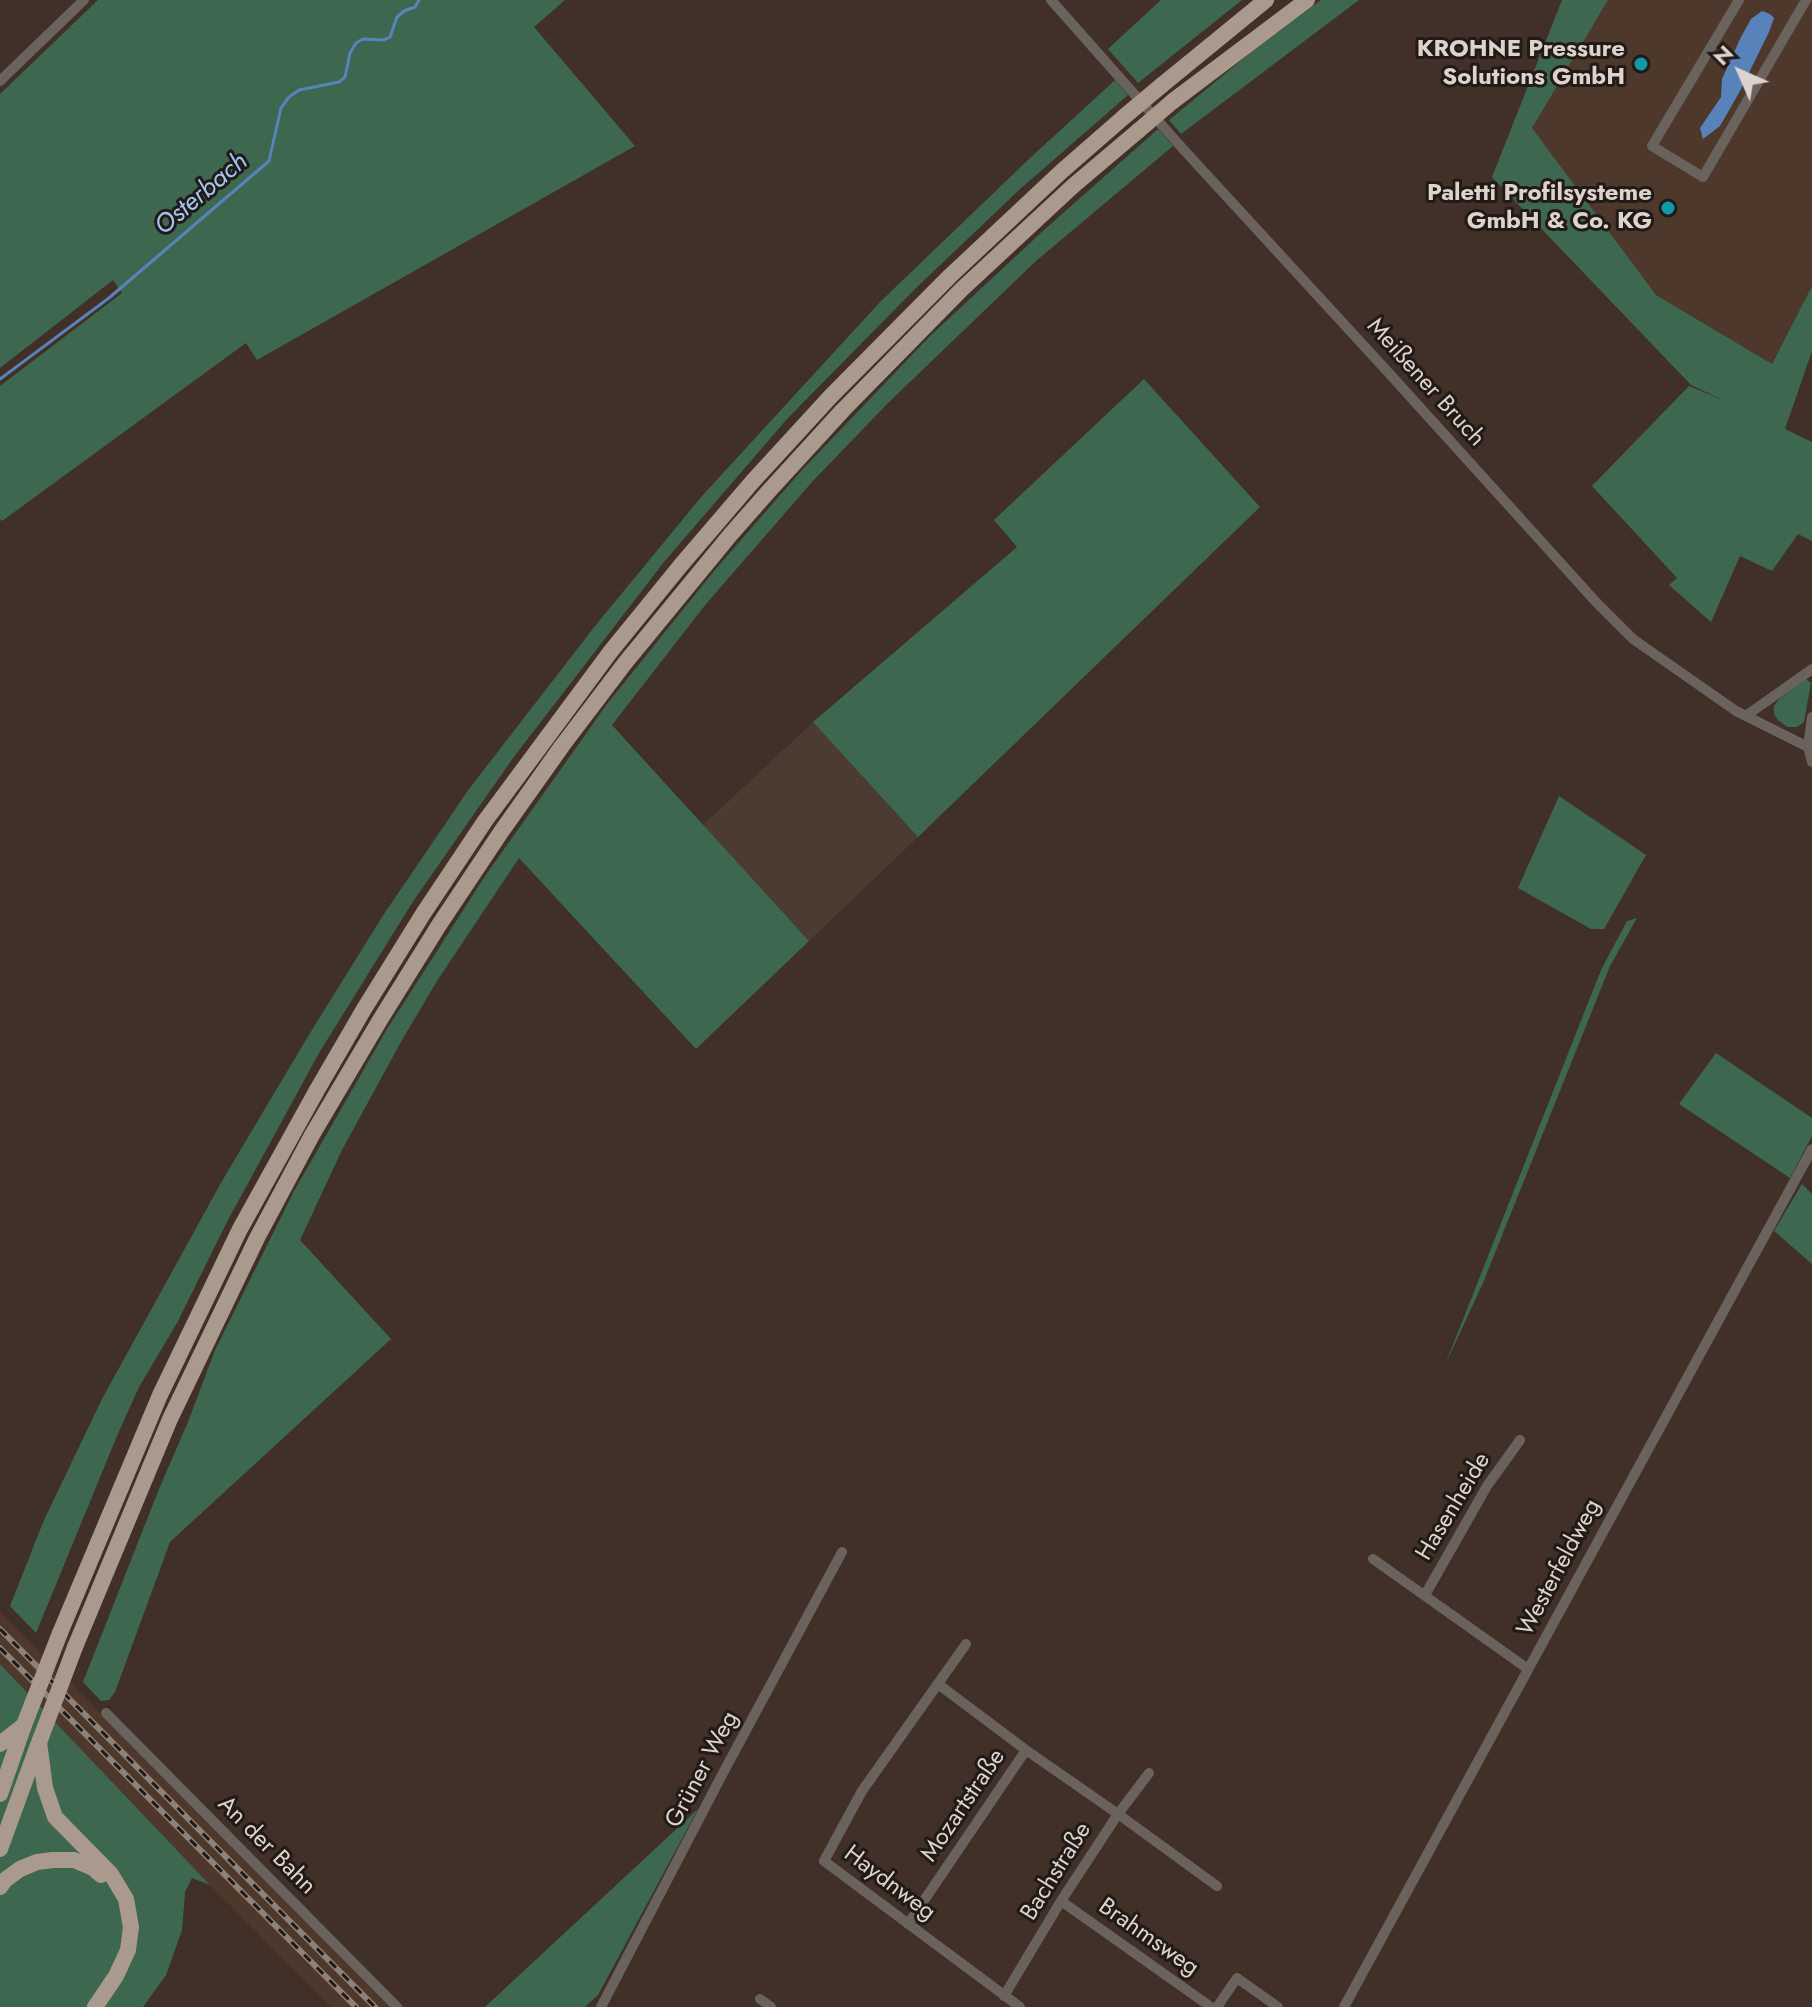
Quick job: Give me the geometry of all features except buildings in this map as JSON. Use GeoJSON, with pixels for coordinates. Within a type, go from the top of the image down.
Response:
{"type":"FeatureCollection","features":[{"type":"Feature","properties":{"kind":"highway"},"geometry":{"type":"LineString","coordinates":[[0,1794],[60,1633],[160,1395],[240,1229],[364,1009],[485,821],[611,651],[681,565],[831,396],[940,285],[1051,181],[1266,0]]}},
{"type":"Feature","properties":{"kind":"highway"},"geometry":{"type":"LineString","coordinates":[[0,1849],[75,1647],[170,1419],[257,1238],[312,1135],[380,1020],[501,832],[625,663],[722,545],[853,400],[962,289],[1073,186],[1173,101],[1307,0]]}},
{"type":"Feature","properties":{"kind":"highway"},"geometry":{"type":"LineString","coordinates":[[0,1744],[24,1725]]}},
{"type":"Feature","properties":{"kind":"highway"},"geometry":{"type":"LineString","coordinates":[[40,1741],[45,1788],[55,1817],[111,1874],[126,1899],[131,1927],[128,1950],[116,1976],[95,2007]]}},
{"type":"Feature","properties":{"kind":"highway"},"geometry":{"type":"LineString","coordinates":[[0,1887],[20,1869],[53,1860],[74,1860],[93,1868],[106,1880],[119,1901],[125,1926],[120,1950],[88,2007]]}},
{"type":"Feature","properties":{"kind":"street"},"geometry":{"type":"LineString","coordinates":[[0,81],[84,0]]}},
{"type":"Feature","properties":{"kind":"street","name":"Meißener Bruch"},"geometry":{"type":"LineString","coordinates":[[1051,0],[1183,149],[1633,639],[1736,711],[1810,746]]}},
{"type":"Feature","properties":{"kind":"street"},"geometry":{"type":"LineString","coordinates":[[1739,0],[1652,146],[1703,177],[1806,0]]}},
{"type":"Feature","properties":{"kind":"street"},"geometry":{"type":"LineString","coordinates":[[1747,715],[1812,669]]}},
{"type":"Feature","properties":{"kind":"street"},"geometry":{"type":"LineString","coordinates":[[1812,717],[1812,762]]}},
{"type":"Feature","properties":{"kind":"street","name":"Westerfeldweg"},"geometry":{"type":"LineString","coordinates":[[1344,2007],[1812,1149]]}},
{"type":"Feature","properties":{"kind":"street","name":"Hasenheide"},"geometry":{"type":"LineString","coordinates":[[1425,1595],[1487,1486],[1520,1440]]}},
{"type":"Feature","properties":{"kind":"street","name":"Grüner Weg"},"geometry":{"type":"LineString","coordinates":[[601,2007],[842,1552]]}},
{"type":"Feature","properties":{"kind":"street","name":"Hasenheide"},"geometry":{"type":"LineString","coordinates":[[1373,1559],[1528,1669]]}},
{"type":"Feature","properties":{"kind":"street","name":"Haydnweg"},"geometry":{"type":"LineString","coordinates":[[966,1644],[862,1791],[824,1861],[1020,2007]]}},
{"type":"Feature","properties":{"kind":"street"},"geometry":{"type":"LineString","coordinates":[[938,1684],[1217,1886]]}},
{"type":"Feature","properties":{"kind":"street","name":"An der Bahn"},"geometry":{"type":"LineString","coordinates":[[106,1713],[397,2007]]}},
{"type":"Feature","properties":{"kind":"street","name":"Mozartstraße"},"geometry":{"type":"LineString","coordinates":[[908,1924],[1026,1750]]}},
{"type":"Feature","properties":{"kind":"street","name":"Bachstraße"},"geometry":{"type":"LineString","coordinates":[[1004,1996],[1061,1901],[1149,1773]]}},
{"type":"Feature","properties":{"kind":"street","name":"Brahmsweg"},"geometry":{"type":"LineString","coordinates":[[1061,1901],[1214,2007],[1237,1978],[1278,2007]]}},
{"type":"Feature","properties":{"kind":"street"},"geometry":{"type":"LineString","coordinates":[[760,1999],[771,2007]]}},
{"type":"Feature","properties":{"kind":"shaded area"},"geometry":{"type":"Polygon","coordinates":[[[1608,0],[1812,0],[1812,286],[1772,364],[1656,295],[1531,128],[1608,0]]]}},
{"type":"Feature","properties":{"kind":"shaded area"},"geometry":{"type":"Polygon","coordinates":[[[813,722],[918,837],[809,941],[702,826],[813,722]]]}},
{"type":"Feature","properties":{"kind":"shaded area"},"geometry":{"type":"Polygon","coordinates":[[[0,1612],[389,2007],[331,2007],[210,1885],[0,1664],[0,1612]]]}},
{"type":"Feature","properties":{"kind":"green space"},"geometry":{"type":"Polygon","coordinates":[[[98,0],[565,0],[534,27],[635,146],[257,360],[246,343],[2,521],[0,386],[122,293],[113,280],[0,368],[0,94],[98,0]]]}},
{"type":"Feature","properties":{"kind":"green space"},"geometry":{"type":"Polygon","coordinates":[[[1161,0],[1242,0],[1138,83],[1108,49],[1161,0]]]}},
{"type":"Feature","properties":{"kind":"green space"},"geometry":{"type":"Polygon","coordinates":[[[1321,0],[1359,0],[1181,134],[1169,120],[1321,0]]]}},
{"type":"Feature","properties":{"kind":"green space"},"geometry":{"type":"Polygon","coordinates":[[[1562,0],[1608,0],[1532,128],[1656,295],[1772,364],[1812,286],[1812,351],[1785,429],[1812,442],[1812,541],[1798,534],[1772,571],[1740,556],[1711,622],[1669,585],[1677,578],[1592,486],[1689,386],[1725,401],[1691,385],[1492,177],[1562,0]]]}},
{"type":"Feature","properties":{"kind":"green space"},"geometry":{"type":"Polygon","coordinates":[[[1115,80],[1128,95],[1019,190],[916,288],[787,419],[664,562],[513,758],[414,900],[319,1053],[228,1220],[177,1323],[139,1387],[36,1633],[10,1606],[44,1520],[102,1399],[222,1181],[307,1038],[382,917],[469,789],[595,626],[702,496],[880,302],[1115,80]]]}},
{"type":"Feature","properties":{"kind":"green space"},"geometry":{"type":"Polygon","coordinates":[[[1158,129],[1173,146],[1036,261],[888,403],[812,482],[706,604],[612,725],[809,941],[696,1049],[519,858],[437,981],[402,1040],[342,1150],[300,1240],[391,1339],[170,1542],[115,1692],[109,1700],[101,1701],[83,1682],[215,1350],[294,1191],[387,1029],[485,876],[607,704],[714,571],[802,470],[930,336],[1158,129]]]}},
{"type":"Feature","properties":{"kind":"green space"},"geometry":{"type":"Polygon","coordinates":[[[1144,379],[1260,507],[918,837],[813,722],[1017,547],[994,520],[1144,379]]]}},
{"type":"Feature","properties":{"kind":"green space"},"geometry":{"type":"Polygon","coordinates":[[[1806,679],[1811,683],[1804,722],[1797,727],[1787,727],[1774,714],[1774,706],[1806,679]]]}},
{"type":"Feature","properties":{"kind":"green space"},"geometry":{"type":"Polygon","coordinates":[[[1559,796],[1646,855],[1604,929],[1591,929],[1518,888],[1559,796]]]}},
{"type":"Feature","properties":{"kind":"green space"},"geometry":{"type":"Polygon","coordinates":[[[1637,918],[1610,966],[1483,1283],[1445,1365],[1601,970],[1627,921],[1637,918]]]}},
{"type":"Feature","properties":{"kind":"green space"},"geometry":{"type":"Polygon","coordinates":[[[1716,1053],[1812,1118],[1812,1136],[1790,1178],[1679,1104],[1716,1053]]]}},
{"type":"Feature","properties":{"kind":"green space"},"geometry":{"type":"Polygon","coordinates":[[[1802,1184],[1812,1194],[1812,1264],[1774,1231],[1802,1184]]]}},
{"type":"Feature","properties":{"kind":"green space"},"geometry":{"type":"Polygon","coordinates":[[[0,1664],[210,1885],[192,1878],[185,1892],[182,1930],[166,1975],[143,2007],[0,2007],[0,1664]]]}},
{"type":"Feature","properties":{"kind":"green space"},"geometry":{"type":"Polygon","coordinates":[[[698,1809],[598,1995],[585,2007],[485,2007],[698,1809]]]}},
{"type":"Feature","properties":{"kind":"water"},"geometry":{"type":"Polygon","coordinates":[[[1762,11],[1774,18],[1769,32],[1720,126],[1703,139],[1700,128],[1721,97],[1722,79],[1741,37],[1751,19],[1762,11]]]}},
{"type":"Feature","properties":{"kind":"waterway","name":"Osterbach"},"geometry":{"type":"LineString","coordinates":[[0,379],[109,298],[269,161],[281,108],[289,97],[299,90],[339,82],[345,77],[350,53],[356,43],[363,39],[384,40],[390,37],[397,17],[415,7],[419,0]]}},
{"type":"Feature","properties":{"kind":"railway"},"geometry":{"type":"LineString","coordinates":[[0,1629],[375,2007]]}},
{"type":"Feature","properties":{"kind":"railway"},"geometry":{"type":"LineString","coordinates":[[0,1648],[356,2007]]}},
{"type":"Feature","properties":{"kind":"place","name":"KROHNE Pressure Solutions GmbH"},"geometry":{"type":"Point","coordinates":[1641,64]}},
{"type":"Feature","properties":{"kind":"place","name":"Paletti Profilsysteme GmbH & Co. KG"},"geometry":{"type":"Point","coordinates":[1668,208]}}]}
